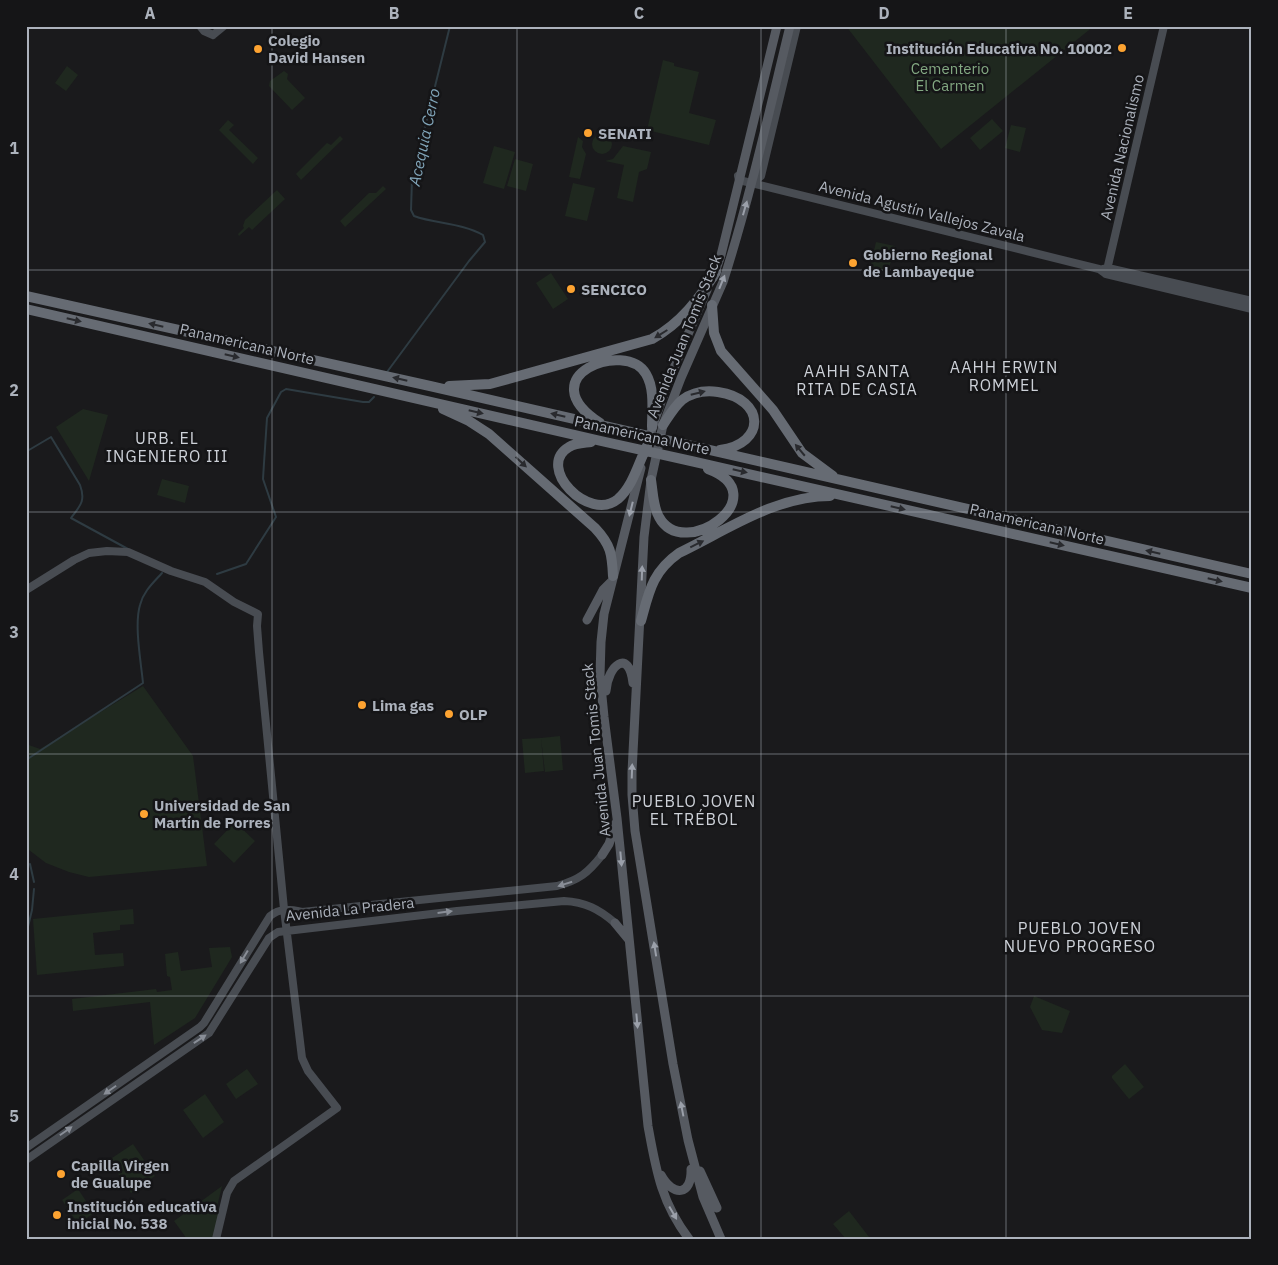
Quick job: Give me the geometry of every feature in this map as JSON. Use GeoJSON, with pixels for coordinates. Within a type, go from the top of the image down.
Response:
{"type":"FeatureCollection","features":[{"type":"Feature","properties":{"kind":"highway"},"geometry":{"type":"LineString","coordinates":[[430,386],[490,384],[652,339],[676,324],[684,316],[716,272]]}},
{"type":"Feature","properties":{"kind":"highway","name":"Panamericana Norte"},"geometry":{"type":"LineString","coordinates":[[26,296],[430,386],[1252,574]]}},
{"type":"Feature","properties":{"kind":"highway"},"geometry":{"type":"LineString","coordinates":[[712,305],[714,333],[724,355],[773,410],[802,453],[838,479]]}},
{"type":"Feature","properties":{"kind":"highway","name":"Panamericana Norte"},"geometry":{"type":"LineString","coordinates":[[26,309],[601,442],[675,457],[1252,588]]}},
{"type":"Feature","properties":{"kind":"highway"},"geometry":{"type":"LineString","coordinates":[[605,426],[589,416],[581,408],[574,392],[574,385],[581,372],[587,368],[618,360],[635,363],[646,373],[651,390],[652,427]]}},
{"type":"Feature","properties":{"kind":"highway"},"geometry":{"type":"LineString","coordinates":[[664,425],[675,407],[693,394],[702,391],[713,392],[732,395],[741,399],[748,404],[752,412],[753,430],[748,438],[739,444],[730,448],[712,451]]}},
{"type":"Feature","properties":{"kind":"highway"},"geometry":{"type":"LineString","coordinates":[[421,399],[469,421],[489,434],[587,520],[606,541],[610,549],[612,579]]}},
{"type":"Feature","properties":{"kind":"highway"},"geometry":{"type":"LineString","coordinates":[[601,442],[575,444],[567,447],[559,459],[558,466],[562,479],[573,492],[589,503],[597,505],[612,504],[625,492],[647,445]]}},
{"type":"Feature","properties":{"kind":"highway"},"geometry":{"type":"LineString","coordinates":[[650,480],[655,508],[659,517],[670,529],[689,533],[712,525],[730,509],[734,501],[734,493],[728,481],[722,476],[692,461]]}},
{"type":"Feature","properties":{"kind":"highway"},"geometry":{"type":"LineString","coordinates":[[640,621],[654,578],[667,562],[679,553],[778,505],[806,497],[848,496]]}},
{"type":"Feature","properties":{"kind":"main road","name":"Avenida Juan Tomis Stack"},"geometry":{"type":"LineString","coordinates":[[689,1239],[665,1200],[655,1164],[648,1126],[617,818],[600,676],[601,642],[604,614],[612,579],[652,427],[673,367],[716,272],[777,26]]}},
{"type":"Feature","properties":{"kind":"main road","name":"Avenida Juan Tomis Stack"},"geometry":{"type":"LineString","coordinates":[[721,1239],[703,1197],[689,1143],[675,1073],[635,831],[632,795],[644,537],[650,480],[664,425],[681,378],[723,282],[752,183],[790,26]]}},
{"type":"Feature","properties":{"kind":"main road"},"geometry":{"type":"LineString","coordinates":[[587,620],[603,590],[612,579]]}},
{"type":"Feature","properties":{"kind":"main road"},"geometry":{"type":"LineString","coordinates":[[604,717],[608,676],[611,669],[619,664],[624,664],[630,670],[635,705]]}},
{"type":"Feature","properties":{"kind":"main road"},"geometry":{"type":"LineString","coordinates":[[602,855],[609,844],[617,818]]}},
{"type":"Feature","properties":{"kind":"main road"},"geometry":{"type":"LineString","coordinates":[[615,923],[630,940]]}},
{"type":"Feature","properties":{"kind":"main road"},"geometry":{"type":"LineString","coordinates":[[655,1164],[669,1187],[679,1191],[684,1190],[689,1186],[692,1175],[689,1143]]}},
{"type":"Feature","properties":{"kind":"main road"},"geometry":{"type":"LineString","coordinates":[[689,1143],[716,1208]]}},
{"type":"Feature","properties":{"kind":"street"},"geometry":{"type":"LineString","coordinates":[[206,27],[213,35],[224,26]]}},
{"type":"Feature","properties":{"kind":"street","name":"Avenida Juan Tomis Stack"},"geometry":{"type":"LineString","coordinates":[[739,180],[738,174],[773,26]]}},
{"type":"Feature","properties":{"kind":"street","name":"Avenida Juan Tomis Stack"},"geometry":{"type":"LineString","coordinates":[[752,183],[761,176],[797,26]]}},
{"type":"Feature","properties":{"kind":"street","name":"Avenida Nacionalismo"},"geometry":{"type":"LineString","coordinates":[[1107,271],[1164,26]]}},
{"type":"Feature","properties":{"kind":"street","name":"Avenida Agustín Vallejos Zavala"},"geometry":{"type":"LineString","coordinates":[[739,180],[1252,309]]}},
{"type":"Feature","properties":{"kind":"street","name":"Avenida Agustín Vallejos Zavala"},"geometry":{"type":"LineString","coordinates":[[1107,271],[1252,301]]}},
{"type":"Feature","properties":{"kind":"street"},"geometry":{"type":"LineString","coordinates":[[26,590],[74,560],[89,553],[107,551],[128,552],[158,566],[205,582],[234,602],[258,614],[259,652],[284,910],[302,1058],[308,1071],[337,1108],[234,1181],[228,1193],[216,1239]]}},
{"type":"Feature","properties":{"kind":"street","name":"Avenida La Pradera"},"geometry":{"type":"LineString","coordinates":[[26,1148],[200,1027],[270,916],[275,912],[284,910],[302,912],[557,886],[577,880],[585,875],[602,855]]}},
{"type":"Feature","properties":{"kind":"street","name":"Avenida La Pradera"},"geometry":{"type":"LineString","coordinates":[[26,1160],[209,1033],[273,934],[287,930],[334,924],[564,901],[586,904],[595,908],[615,923]]}},
{"type":"Feature","properties":{"kind":"street"},"geometry":{"type":"LineString","coordinates":[[332,909],[334,924]]}},
{"type":"Feature","properties":{"kind":"street"},"geometry":{"type":"LineString","coordinates":[[264,926],[273,934]]}},
{"type":"Feature","properties":{"kind":"green space","name":"Cementerio El Carmen"},"geometry":{"type":"Polygon","coordinates":[[[846,26],[1094,26],[941,149],[846,26]]]}},
{"type":"Feature","properties":{"kind":"green space"},"geometry":{"type":"Polygon","coordinates":[[[663,60],[674,63],[674,66],[699,72],[689,113],[716,120],[709,145],[647,130],[663,60]]]}},
{"type":"Feature","properties":{"kind":"green space"},"geometry":{"type":"Polygon","coordinates":[[[67,66],[78,75],[66,91],[55,83],[67,66]]]}},
{"type":"Feature","properties":{"kind":"green space"},"geometry":{"type":"Polygon","coordinates":[[[284,71],[288,74],[287,79],[305,98],[292,110],[269,86],[270,81],[284,71]]]}},
{"type":"Feature","properties":{"kind":"green space"},"geometry":{"type":"Polygon","coordinates":[[[992,119],[1003,131],[980,150],[970,138],[992,119]]]}},
{"type":"Feature","properties":{"kind":"green space"},"geometry":{"type":"Polygon","coordinates":[[[228,120],[234,125],[229,130],[258,158],[253,164],[219,130],[228,120]]]}},
{"type":"Feature","properties":{"kind":"green space"},"geometry":{"type":"Polygon","coordinates":[[[1011,125],[1026,128],[1020,152],[1005,148],[1011,125]]]}},
{"type":"Feature","properties":{"kind":"green space"},"geometry":{"type":"Polygon","coordinates":[[[602,134],[609,137],[612,144],[609,151],[602,154],[595,151],[592,144],[595,137],[602,134]]]}},
{"type":"Feature","properties":{"kind":"green space"},"geometry":{"type":"Polygon","coordinates":[[[340,136],[343,139],[301,180],[296,174],[327,143],[331,145],[340,136]]]}},
{"type":"Feature","properties":{"kind":"green space"},"geometry":{"type":"Polygon","coordinates":[[[578,137],[583,141],[582,147],[586,154],[580,179],[569,177],[578,137]]]}},
{"type":"Feature","properties":{"kind":"green space"},"geometry":{"type":"Polygon","coordinates":[[[494,146],[515,152],[504,189],[483,183],[494,146]]]}},
{"type":"Feature","properties":{"kind":"green space"},"geometry":{"type":"Polygon","coordinates":[[[623,146],[651,152],[647,169],[639,172],[633,202],[617,198],[624,165],[605,161],[613,159],[623,146]]]}},
{"type":"Feature","properties":{"kind":"green space"},"geometry":{"type":"Polygon","coordinates":[[[515,159],[533,164],[526,191],[507,186],[515,159]]]}},
{"type":"Feature","properties":{"kind":"green space"},"geometry":{"type":"Polygon","coordinates":[[[573,183],[595,188],[587,221],[565,216],[573,183]]]}},
{"type":"Feature","properties":{"kind":"green space"},"geometry":{"type":"Polygon","coordinates":[[[383,186],[386,189],[345,227],[340,221],[369,193],[376,193],[383,186]]]}},
{"type":"Feature","properties":{"kind":"green space"},"geometry":{"type":"Polygon","coordinates":[[[277,190],[285,199],[252,230],[249,227],[239,236],[238,234],[244,228],[245,220],[277,190]]]}},
{"type":"Feature","properties":{"kind":"green space"},"geometry":{"type":"Polygon","coordinates":[[[876,242],[895,246],[888,272],[870,268],[876,242]]]}},
{"type":"Feature","properties":{"kind":"green space"},"geometry":{"type":"Polygon","coordinates":[[[551,273],[568,299],[553,309],[536,283],[551,273]]]}},
{"type":"Feature","properties":{"kind":"green space"},"geometry":{"type":"Polygon","coordinates":[[[83,409],[108,415],[89,481],[56,427],[83,409]]]}},
{"type":"Feature","properties":{"kind":"green space"},"geometry":{"type":"Polygon","coordinates":[[[162,479],[189,486],[185,503],[157,495],[162,479]]]}},
{"type":"Feature","properties":{"kind":"green space"},"geometry":{"type":"Polygon","coordinates":[[[143,686],[193,756],[207,866],[89,877],[46,863],[26,847],[26,744],[40,749],[143,686]]]}},
{"type":"Feature","properties":{"kind":"green space"},"geometry":{"type":"Polygon","coordinates":[[[560,736],[563,770],[545,772],[541,738],[560,736]]]}},
{"type":"Feature","properties":{"kind":"green space"},"geometry":{"type":"Polygon","coordinates":[[[541,738],[544,771],[525,773],[522,739],[541,738]]]}},
{"type":"Feature","properties":{"kind":"green space"},"geometry":{"type":"Polygon","coordinates":[[[235,822],[255,841],[234,863],[214,844],[235,822]]]}},
{"type":"Feature","properties":{"kind":"green space"},"geometry":{"type":"Polygon","coordinates":[[[133,909],[134,924],[120,925],[120,930],[93,933],[95,955],[123,953],[124,966],[37,975],[33,919],[133,909]]]}},
{"type":"Feature","properties":{"kind":"green space"},"geometry":{"type":"Polygon","coordinates":[[[230,947],[232,957],[195,1018],[154,1045],[150,1002],[73,1011],[72,999],[156,989],[157,992],[172,990],[170,977],[167,976],[165,954],[178,952],[181,971],[212,967],[209,948],[230,947]]]}},
{"type":"Feature","properties":{"kind":"green space"},"geometry":{"type":"Polygon","coordinates":[[[1034,996],[1070,1011],[1062,1033],[1042,1030],[1030,1007],[1034,996]]]}},
{"type":"Feature","properties":{"kind":"green space"},"geometry":{"type":"Polygon","coordinates":[[[1125,1064],[1144,1087],[1129,1099],[1112,1078],[1125,1064]]]}},
{"type":"Feature","properties":{"kind":"green space"},"geometry":{"type":"Polygon","coordinates":[[[247,1069],[258,1084],[236,1099],[226,1084],[247,1069]]]}},
{"type":"Feature","properties":{"kind":"green space"},"geometry":{"type":"Polygon","coordinates":[[[205,1094],[224,1122],[203,1138],[183,1110],[205,1094]]]}},
{"type":"Feature","properties":{"kind":"green space"},"geometry":{"type":"Polygon","coordinates":[[[133,1144],[155,1176],[131,1193],[109,1160],[133,1144]]]}},
{"type":"Feature","properties":{"kind":"green space"},"geometry":{"type":"Polygon","coordinates":[[[222,1186],[217,1207],[220,1210],[213,1239],[187,1239],[174,1221],[222,1186]]]}},
{"type":"Feature","properties":{"kind":"green space"},"geometry":{"type":"Polygon","coordinates":[[[78,1189],[94,1213],[78,1224],[62,1200],[78,1189]]]}},
{"type":"Feature","properties":{"kind":"green space"},"geometry":{"type":"Polygon","coordinates":[[[849,1211],[869,1237],[867,1239],[846,1239],[833,1224],[849,1211]]]}},
{"type":"Feature","properties":{"kind":"waterway","name":"Acequia Cerro"},"geometry":{"type":"LineString","coordinates":[[387,372],[485,242],[483,235],[475,231],[414,216],[411,210],[412,179],[450,26]]}},
{"type":"Feature","properties":{"kind":"waterway","name":"Acequia Cerro"},"geometry":{"type":"LineString","coordinates":[[217,574],[246,564],[276,517],[263,479],[267,418],[281,392],[286,389],[363,402],[369,402],[374,397]]}},
{"type":"Feature","properties":{"kind":"waterway"},"geometry":{"type":"LineString","coordinates":[[26,446],[29,450],[51,437],[82,491],[81,503],[71,518],[128,549]]}},
{"type":"Feature","properties":{"kind":"waterway"},"geometry":{"type":"LineString","coordinates":[[26,760],[143,683],[138,644],[138,613],[143,596],[162,573]]}},
{"type":"Feature","properties":{"kind":"waterway"},"geometry":{"type":"LineString","coordinates":[[30,864],[34,882]]}},
{"type":"Feature","properties":{"kind":"waterway"},"geometry":{"type":"LineString","coordinates":[[26,935],[32,910],[34,889]]}},
{"type":"Feature","properties":{"kind":"place","name":"Institución Educativa No. 10002"},"geometry":{"type":"Point","coordinates":[1122,48]}},
{"type":"Feature","properties":{"kind":"place","name":"Colegio David Hansen"},"geometry":{"type":"Point","coordinates":[258,49]}},
{"type":"Feature","properties":{"kind":"place","name":"SENATI"},"geometry":{"type":"Point","coordinates":[588,133]}},
{"type":"Feature","properties":{"kind":"place","name":"Gobierno Regional de Lambayeque"},"geometry":{"type":"Point","coordinates":[853,263]}},
{"type":"Feature","properties":{"kind":"place","name":"SENCICO"},"geometry":{"type":"Point","coordinates":[571,289]}},
{"type":"Feature","properties":{"kind":"place","name":"Lima gas"},"geometry":{"type":"Point","coordinates":[362,705]}},
{"type":"Feature","properties":{"kind":"place","name":"OLP"},"geometry":{"type":"Point","coordinates":[449,714]}},
{"type":"Feature","properties":{"kind":"place","name":"Universidad de San Martín de Porres"},"geometry":{"type":"Point","coordinates":[144,814]}},
{"type":"Feature","properties":{"kind":"place","name":"Capilla Virgen de Gualupe"},"geometry":{"type":"Point","coordinates":[61,1174]}},
{"type":"Feature","properties":{"kind":"place","name":"Institución educativa inicial No. 538"},"geometry":{"type":"Point","coordinates":[57,1215]}},
{"type":"Feature","properties":{"kind":"district","name":"AAHH ERWIN ROMMEL"},"geometry":{"type":"Point","coordinates":[1004,376]}},
{"type":"Feature","properties":{"kind":"district","name":"AAHH SANTA RITA DE CASIA"},"geometry":{"type":"Point","coordinates":[857,380]}},
{"type":"Feature","properties":{"kind":"district","name":"URB. EL INGENIERO III"},"geometry":{"type":"Point","coordinates":[167,447]}},
{"type":"Feature","properties":{"kind":"district","name":"PUEBLO JOVEN EL TRÉBOL"},"geometry":{"type":"Point","coordinates":[694,810]}},
{"type":"Feature","properties":{"kind":"district","name":"PUEBLO JOVEN NUEVO PROGRESO"},"geometry":{"type":"Point","coordinates":[1080,937]}}]}
